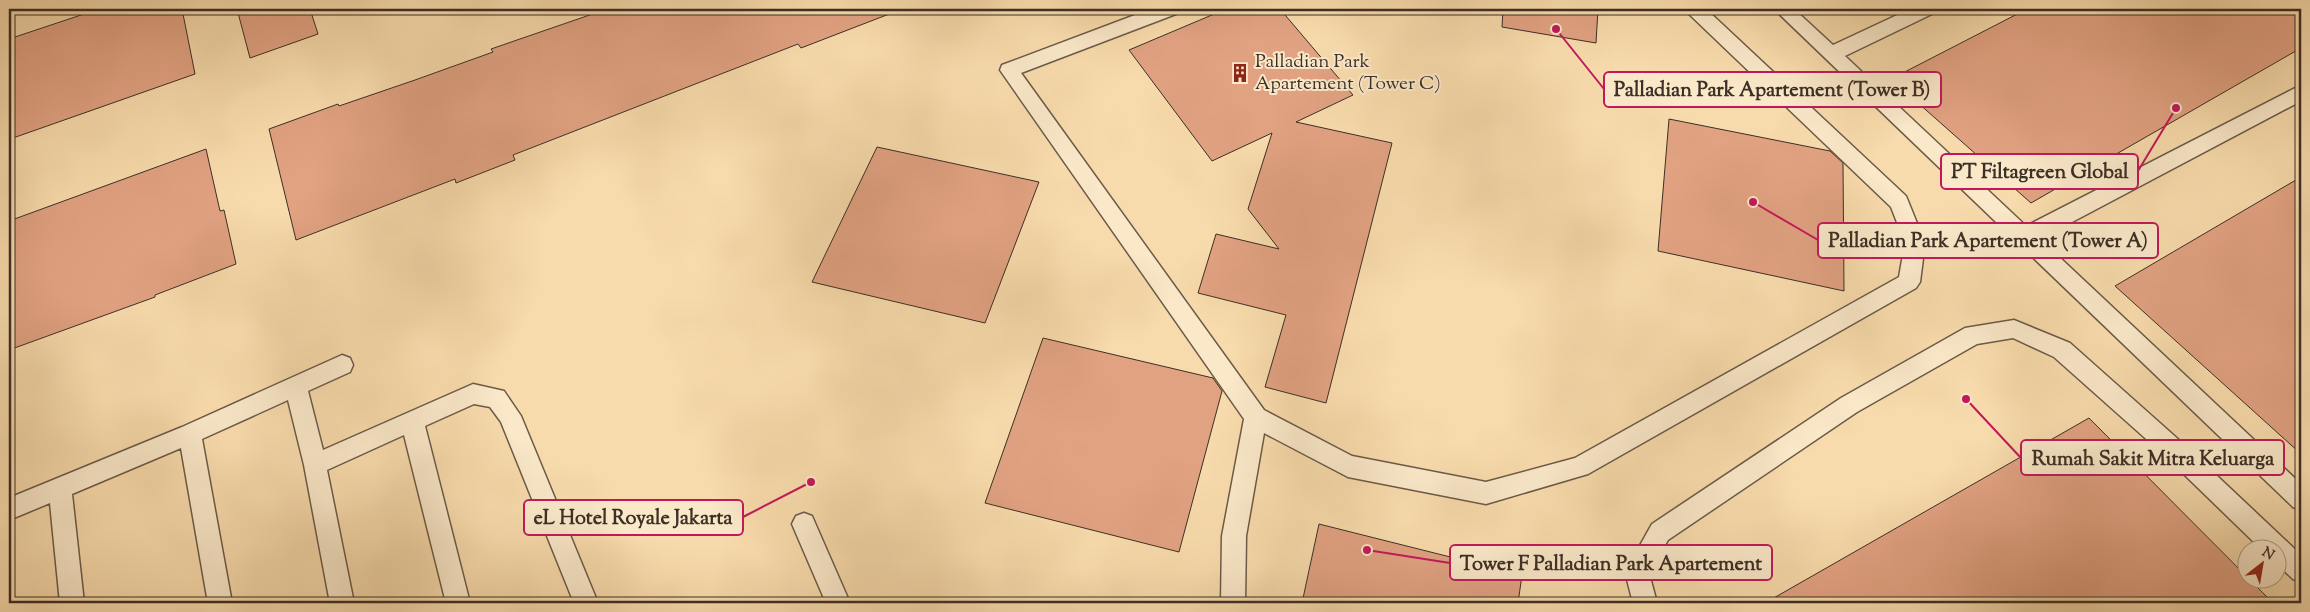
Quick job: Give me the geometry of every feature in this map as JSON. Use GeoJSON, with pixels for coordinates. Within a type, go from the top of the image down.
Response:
{"type":"FeatureCollection","features":[{"type":"Feature","properties":{"kind":"lane"},"geometry":{"type":"LineString","coordinates":[[1170,9],[1009,70],[1256,417],[1348,466],[1486,493],[1580,467],[1909,282],[1915,244],[1899,202],[1695,9]]}},
{"type":"Feature","properties":{"kind":"lane"},"geometry":{"type":"LineString","coordinates":[[1783,9],[2301,498]]}},
{"type":"Feature","properties":{"kind":"lane"},"geometry":{"type":"LineString","coordinates":[[1832,54],[1926,9]]}},
{"type":"Feature","properties":{"kind":"lane"},"geometry":{"type":"LineString","coordinates":[[2024,237],[2301,92]]}},
{"type":"Feature","properties":{"kind":"lane"},"geometry":{"type":"LineString","coordinates":[[1644,603],[1637,572],[1660,532],[1848,405],[1973,335],[2014,329],[2062,350],[2171,447],[2301,571]]}},
{"type":"Feature","properties":{"kind":"lane"},"geometry":{"type":"LineString","coordinates":[[9,509],[190,434],[342,365]]}},
{"type":"Feature","properties":{"kind":"lane"},"geometry":{"type":"LineString","coordinates":[[296,385],[315,465],[342,603]]}},
{"type":"Feature","properties":{"kind":"lane"},"geometry":{"type":"LineString","coordinates":[[315,465],[473,394],[496,398],[510,416],[585,603]]}},
{"type":"Feature","properties":{"kind":"lane"},"geometry":{"type":"LineString","coordinates":[[1233,603],[1234,536],[1256,417]]}},
{"type":"Feature","properties":{"kind":"lane"},"geometry":{"type":"LineString","coordinates":[[412,421],[458,603]]}},
{"type":"Feature","properties":{"kind":"lane"},"geometry":{"type":"LineString","coordinates":[[190,434],[220,603]]}},
{"type":"Feature","properties":{"kind":"lane"},"geometry":{"type":"LineString","coordinates":[[60,488],[72,603]]}},
{"type":"Feature","properties":{"kind":"lane"},"geometry":{"type":"LineString","coordinates":[[804,524],[838,603]]}},
{"type":"Feature","properties":{"kind":"building"},"geometry":{"type":"Polygon","coordinates":[[[99,9],[182,9],[195,74],[13,138],[9,103],[9,39],[99,9]]]}},
{"type":"Feature","properties":{"kind":"building"},"geometry":{"type":"Polygon","coordinates":[[[237,9],[310,9],[318,34],[250,58],[237,9]]]}},
{"type":"Feature","properties":{"kind":"building"},"geometry":{"type":"Polygon","coordinates":[[[607,9],[896,9],[897,11],[801,48],[798,44],[513,155],[515,160],[456,183],[455,179],[296,240],[269,129],[338,104],[339,106],[415,80],[493,52],[491,49],[607,9]]]}},
{"type":"Feature","properties":{"kind":"building"},"geometry":{"type":"Polygon","coordinates":[[[1226,9],[1280,9],[1353,95],[1296,122],[1392,143],[1326,403],[1265,387],[1286,315],[1198,293],[1216,234],[1279,249],[1248,209],[1272,133],[1212,161],[1129,50],[1226,9]]]}},
{"type":"Feature","properties":{"kind":"building"},"geometry":{"type":"Polygon","coordinates":[[[1503,9],[1598,9],[1596,43],[1502,27],[1503,9]]]}},
{"type":"Feature","properties":{"kind":"building"},"geometry":{"type":"Polygon","coordinates":[[[2027,9],[2301,9],[2301,48],[2031,203],[1891,79],[2027,9]]]}},
{"type":"Feature","properties":{"kind":"building"},"geometry":{"type":"Polygon","coordinates":[[[1669,119],[1830,151],[1843,163],[1844,291],[1658,251],[1669,119]]]}},
{"type":"Feature","properties":{"kind":"building"},"geometry":{"type":"Polygon","coordinates":[[[877,147],[1039,182],[985,323],[812,282],[877,147]]]}},
{"type":"Feature","properties":{"kind":"building"},"geometry":{"type":"Polygon","coordinates":[[[206,149],[220,211],[224,210],[236,264],[155,295],[155,297],[9,350],[9,221],[206,149]]]}},
{"type":"Feature","properties":{"kind":"building"},"geometry":{"type":"Polygon","coordinates":[[[2301,177],[2301,454],[2115,286],[2301,177]]]}},
{"type":"Feature","properties":{"kind":"building"},"geometry":{"type":"Polygon","coordinates":[[[1043,338],[1213,378],[1222,391],[1179,552],[985,503],[1043,338]]]}},
{"type":"Feature","properties":{"kind":"building"},"geometry":{"type":"Polygon","coordinates":[[[2089,418],[2238,568],[2238,590],[2260,590],[2273,603],[1765,603],[2089,418]]]}},
{"type":"Feature","properties":{"kind":"building"},"geometry":{"type":"Polygon","coordinates":[[[1319,524],[1522,575],[1518,603],[1302,603],[1319,524]]]}},
{"type":"Feature","properties":{"kind":"place","name":"Palladian Park Apartement (Tower B)"},"geometry":{"type":"Point","coordinates":[1556,29]}},
{"type":"Feature","properties":{"kind":"place","name":"Palladian Park Apartement (Tower C)"},"geometry":{"type":"Point","coordinates":[1240,73]}},
{"type":"Feature","properties":{"kind":"place","name":"PT Filtagreen Global"},"geometry":{"type":"Point","coordinates":[2176,108]}},
{"type":"Feature","properties":{"kind":"place","name":"Palladian Park Apartement (Tower A)"},"geometry":{"type":"Point","coordinates":[1753,202]}},
{"type":"Feature","properties":{"kind":"place","name":"Rumah Sakit Mitra Keluarga"},"geometry":{"type":"Point","coordinates":[1966,399]}},
{"type":"Feature","properties":{"kind":"place","name":"eL Hotel Royale Jakarta"},"geometry":{"type":"Point","coordinates":[811,482]}},
{"type":"Feature","properties":{"kind":"place","name":"Tower F Palladian Park Apartement"},"geometry":{"type":"Point","coordinates":[1367,550]}}]}
